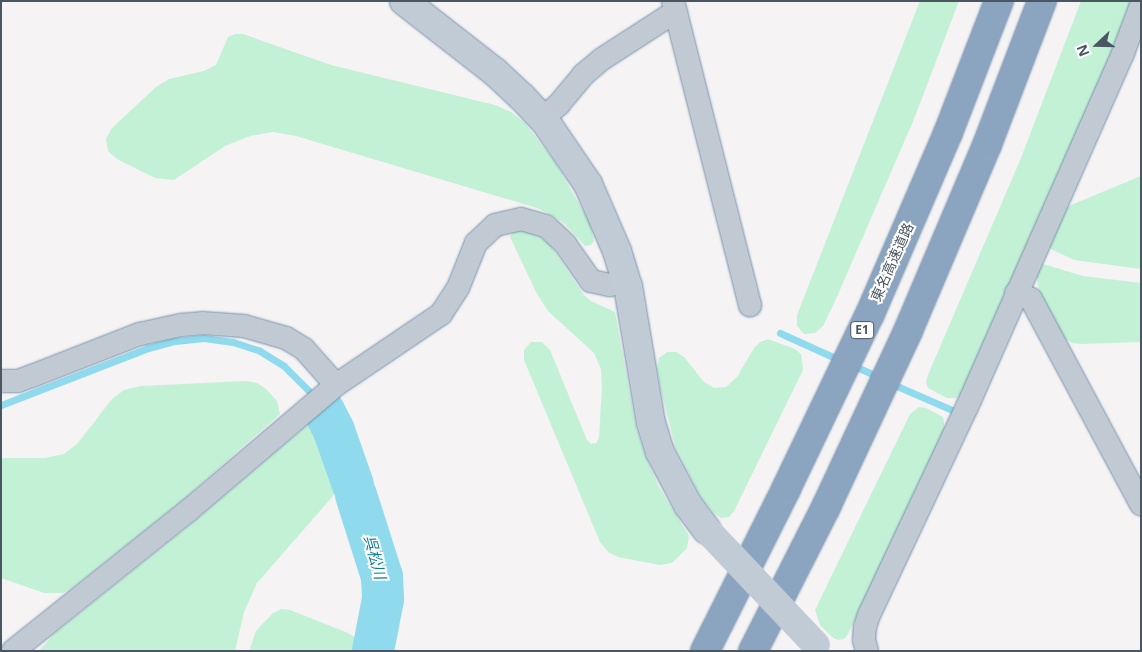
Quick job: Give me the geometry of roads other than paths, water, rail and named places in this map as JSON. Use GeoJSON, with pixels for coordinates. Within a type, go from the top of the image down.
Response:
{"type":"FeatureCollection","features":[{"type":"Feature","properties":{"kind":"highway","name":"東名高速道路"},"geometry":{"type":"LineString","coordinates":[[705,651],[786,489],[870,314],[948,133],[999,1]]}},
{"type":"Feature","properties":{"kind":"highway"},"geometry":{"type":"LineString","coordinates":[[753,651],[826,507],[908,331],[988,145],[1042,1]]}},
{"type":"Feature","properties":{"kind":"street"},"geometry":{"type":"LineString","coordinates":[[404,1],[496,72],[542,119],[588,184],[618,251],[626,281],[651,423],[660,452],[688,505],[707,530],[818,648]]}},
{"type":"Feature","properties":{"kind":"street"},"geometry":{"type":"LineString","coordinates":[[868,651],[864,640],[865,627],[869,615],[967,407],[1123,53],[1141,5]]}},
{"type":"Feature","properties":{"kind":"street"},"geometry":{"type":"LineString","coordinates":[[542,119],[559,104],[582,75],[602,59],[667,17],[675,8]]}},
{"type":"Feature","properties":{"kind":"street"},"geometry":{"type":"LineString","coordinates":[[675,8],[750,304]]}},
{"type":"Feature","properties":{"kind":"street"},"geometry":{"type":"LineString","coordinates":[[13,651],[188,511],[336,385],[441,314],[458,288],[476,243],[484,233],[508,220],[534,220],[557,233],[592,281],[610,285],[626,281]]}},
{"type":"Feature","properties":{"kind":"street"},"geometry":{"type":"LineString","coordinates":[[1016,293],[1031,299],[1141,504]]}},
{"type":"Feature","properties":{"kind":"street"},"geometry":{"type":"LineString","coordinates":[[1,381],[18,381],[147,332],[181,324],[202,323],[244,326],[286,338],[304,349],[336,385]]}},
{"type":"Feature","properties":{"kind":"waterway"},"geometry":{"type":"LineString","coordinates":[[780,333],[842,361]]}},
{"type":"Feature","properties":{"kind":"waterway"},"geometry":{"type":"LineString","coordinates":[[1,405],[148,348],[175,341],[204,338],[233,342],[260,351],[284,366],[309,391]]}},
{"type":"Feature","properties":{"kind":"waterway"},"geometry":{"type":"LineString","coordinates":[[852,365],[881,378]]}},
{"type":"Feature","properties":{"kind":"waterway"},"geometry":{"type":"LineString","coordinates":[[890,383],[952,410]]}},
{"type":"Feature","properties":{"kind":"waterway","name":"呉松川"},"geometry":{"type":"LineString","coordinates":[[324,411],[334,431],[353,485]]}},
{"type":"Feature","properties":{"kind":"waterway","name":"呉松川"},"geometry":{"type":"LineString","coordinates":[[356,495],[382,577],[383,599],[373,651]]}}]}
